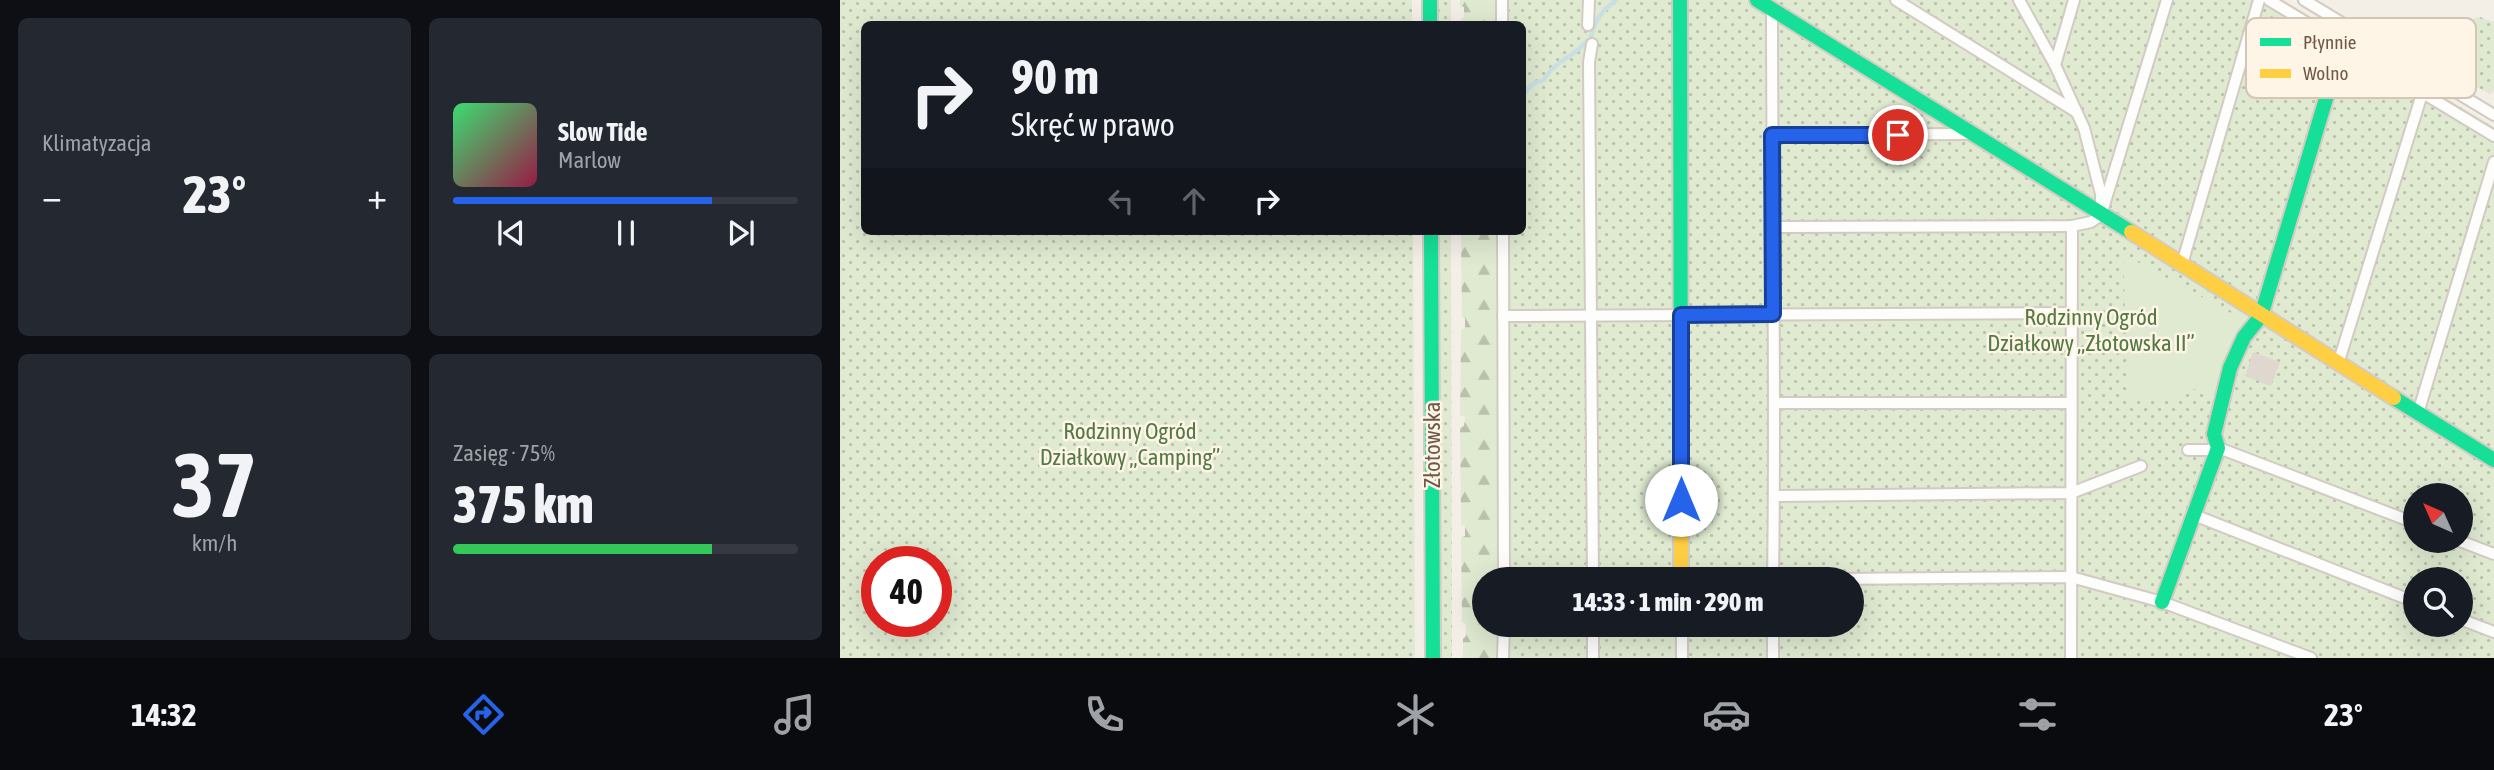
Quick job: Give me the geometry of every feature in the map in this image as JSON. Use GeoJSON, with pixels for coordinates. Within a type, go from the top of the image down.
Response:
{"type":"FeatureCollection","features":[{"type":"Feature","properties":{"kind":"street"},"geometry":{"type":"LineString","coordinates":[[1430,0],[1430,21]]}},
{"type":"Feature","properties":{"kind":"street"},"geometry":{"type":"LineString","coordinates":[[1502,0],[1502,21]]}},
{"type":"Feature","properties":{"kind":"street"},"geometry":{"type":"LineString","coordinates":[[1588,25],[1589,0]]}},
{"type":"Feature","properties":{"kind":"street"},"geometry":{"type":"LineString","coordinates":[[1680,0],[1681,567]]}},
{"type":"Feature","properties":{"kind":"street"},"geometry":{"type":"LineString","coordinates":[[1757,0],[2101,215],[2146,240],[2261,316],[2494,460]]}},
{"type":"Feature","properties":{"kind":"street"},"geometry":{"type":"LineString","coordinates":[[1896,0],[2075,111]]}},
{"type":"Feature","properties":{"kind":"street"},"geometry":{"type":"LineString","coordinates":[[2019,0],[2055,65],[2084,128],[2101,194],[2101,215]]}},
{"type":"Feature","properties":{"kind":"street"},"geometry":{"type":"LineString","coordinates":[[2055,65],[2074,0]]}},
{"type":"Feature","properties":{"kind":"street"},"geometry":{"type":"LineString","coordinates":[[1773,227],[2072,226],[2091,222],[2101,215],[2167,0]]}},
{"type":"Feature","properties":{"kind":"street"},"geometry":{"type":"LineString","coordinates":[[2254,18],[2259,0]]}},
{"type":"Feature","properties":{"kind":"street"},"geometry":{"type":"LineString","coordinates":[[2269,0],[2298,18]]}},
{"type":"Feature","properties":{"kind":"street"},"geometry":{"type":"LineString","coordinates":[[2304,0],[2334,18]]}},
{"type":"Feature","properties":{"kind":"street"},"geometry":{"type":"LineString","coordinates":[[1772,9],[1775,403],[1773,567]]}},
{"type":"Feature","properties":{"kind":"street"},"geometry":{"type":"LineString","coordinates":[[1592,44],[1589,62],[1593,567]]}},
{"type":"Feature","properties":{"kind":"street"},"geometry":{"type":"LineString","coordinates":[[2182,264],[2246,45]]}},
{"type":"Feature","properties":{"kind":"street"},"geometry":{"type":"LineString","coordinates":[[2162,602],[2218,448],[2214,434],[2231,368],[2244,337],[2261,316],[2326,98]]}},
{"type":"Feature","properties":{"kind":"street"},"geometry":{"type":"LineString","coordinates":[[2338,364],[2421,98]]}},
{"type":"Feature","properties":{"kind":"street"},"geometry":{"type":"LineString","coordinates":[[2429,98],[2494,136]]}},
{"type":"Feature","properties":{"kind":"street"},"geometry":{"type":"LineString","coordinates":[[2466,98],[2494,115]]}},
{"type":"Feature","properties":{"kind":"street"},"geometry":{"type":"LineString","coordinates":[[1772,135],[1973,135]]}},
{"type":"Feature","properties":{"kind":"street"},"geometry":{"type":"LineString","coordinates":[[2418,413],[2494,162]]}},
{"type":"Feature","properties":{"kind":"street"},"geometry":{"type":"LineString","coordinates":[[2071,658],[2072,226]]}},
{"type":"Feature","properties":{"kind":"street","name":"Złotowska"},"geometry":{"type":"LineString","coordinates":[[1431,235],[1433,658]]}},
{"type":"Feature","properties":{"kind":"street"},"geometry":{"type":"LineString","coordinates":[[1503,235],[1504,567]]}},
{"type":"Feature","properties":{"kind":"street"},"geometry":{"type":"LineString","coordinates":[[1503,316],[2072,313]]}},
{"type":"Feature","properties":{"kind":"street"},"geometry":{"type":"LineString","coordinates":[[1775,403],[2071,403]]}},
{"type":"Feature","properties":{"kind":"street"},"geometry":{"type":"LineString","coordinates":[[2188,450],[2218,448],[2403,518]]}},
{"type":"Feature","properties":{"kind":"street"},"geometry":{"type":"LineString","coordinates":[[1774,496],[2071,493],[2141,466]]}},
{"type":"Feature","properties":{"kind":"street"},"geometry":{"type":"LineString","coordinates":[[2194,515],[2403,596]]}},
{"type":"Feature","properties":{"kind":"street"},"geometry":{"type":"LineString","coordinates":[[2473,546],[2494,554]]}},
{"type":"Feature","properties":{"kind":"street"},"geometry":{"type":"LineString","coordinates":[[1864,579],[2071,578],[2162,602],[2311,658]]}},
{"type":"Feature","properties":{"kind":"street"},"geometry":{"type":"LineString","coordinates":[[2473,624],[2494,632]]}},
{"type":"Feature","properties":{"kind":"street"},"geometry":{"type":"LineString","coordinates":[[1503,658],[1504,637]]}},
{"type":"Feature","properties":{"kind":"street"},"geometry":{"type":"LineString","coordinates":[[1593,637],[1593,658]]}},
{"type":"Feature","properties":{"kind":"street"},"geometry":{"type":"LineString","coordinates":[[1682,637],[1682,658]]}},
{"type":"Feature","properties":{"kind":"street"},"geometry":{"type":"LineString","coordinates":[[1773,637],[1773,658]]}},
{"type":"Feature","properties":{"kind":"green space","name":"Rodzinny Ogród Działkowy „Camping”"},"geometry":{"type":"Polygon","coordinates":[[[840,0],[1412,0],[1412,21],[861,21],[861,235],[1413,235],[1415,658],[840,658],[840,0]]]}},
{"type":"Feature","properties":{"kind":"green space"},"geometry":{"type":"Polygon","coordinates":[[[1436,0],[1451,0],[1451,21],[1436,21],[1436,0]]]}},
{"type":"Feature","properties":{"kind":"green space"},"geometry":{"type":"Polygon","coordinates":[[[1460,0],[1495,0],[1495,21],[1461,21],[1464,7],[1460,6],[1460,0]]]}},
{"type":"Feature","properties":{"kind":"green space","name":"Rodzinny Ogród Działkowy „Złotowska II”"},"geometry":{"type":"Polygon","coordinates":[[[1495,0],[2281,0],[2311,18],[2246,18],[2246,98],[2445,98],[2494,127],[2494,658],[1498,658],[1498,637],[1864,637],[1864,567],[1498,567],[1496,235],[1526,235],[1526,21],[1495,21],[1495,0]]]}},
{"type":"Feature","properties":{"kind":"green space"},"geometry":{"type":"Polygon","coordinates":[[[2476,18],[2494,22],[2494,91],[2490,94],[2476,87],[2476,18]]]}},
{"type":"Feature","properties":{"kind":"green space"},"geometry":{"type":"Polygon","coordinates":[[[1437,235],[1451,235],[1452,658],[1439,658],[1437,235]]]}},
{"type":"Feature","properties":{"kind":"green space"},"geometry":{"type":"Polygon","coordinates":[[[1461,235],[1496,235],[1498,567],[1472,567],[1472,637],[1498,637],[1498,658],[1463,658],[1466,625],[1462,622],[1461,538],[1465,536],[1465,526],[1461,525],[1460,428],[1464,426],[1465,417],[1460,415],[1461,330],[1465,328],[1465,318],[1462,317],[1461,235]]]}},
{"type":"Feature","properties":{"kind":"green space"},"geometry":{"type":"Polygon","coordinates":[[[2123,254],[2242,319],[2216,392],[2192,389],[2178,398],[2128,397],[2123,254]]]}},
{"type":"Feature","properties":{"kind":"building"},"geometry":{"type":"Polygon","coordinates":[[[2253,352],[2280,362],[2271,386],[2245,376],[2253,352]]]}},
{"type":"Feature","properties":{"kind":"waterway"},"geometry":{"type":"LineString","coordinates":[[1591,37],[1600,16],[1616,0]]}},
{"type":"Feature","properties":{"kind":"waterway"},"geometry":{"type":"LineString","coordinates":[[1526,92],[1531,85],[1544,80],[1553,69],[1587,41]]}},
{"type":"Feature","properties":{"kind":"traffic: fast"},"geometry":{"type":"LineString","coordinates":[[1430,0],[1430,21]]}},
{"type":"Feature","properties":{"kind":"traffic: fast"},"geometry":{"type":"LineString","coordinates":[[1680,0],[1681,479]]}},
{"type":"Feature","properties":{"kind":"traffic: fast"},"geometry":{"type":"LineString","coordinates":[[1757,0],[2131,232]]}},
{"type":"Feature","properties":{"kind":"traffic: fast"},"geometry":{"type":"LineString","coordinates":[[2162,602],[2218,448],[2214,434],[2230,368],[2244,337],[2261,316],[2326,98]]}},
{"type":"Feature","properties":{"kind":"traffic: fast"},"geometry":{"type":"LineString","coordinates":[[1431,235],[1433,658]]}},
{"type":"Feature","properties":{"kind":"traffic: fast"},"geometry":{"type":"LineString","coordinates":[[2394,398],[2494,460]]}},
{"type":"Feature","properties":{"kind":"traffic: slow"},"geometry":{"type":"LineString","coordinates":[[2131,232],[2394,398]]}},
{"type":"Feature","properties":{"kind":"traffic: slow"},"geometry":{"type":"LineString","coordinates":[[1681,479],[1681,567]]}},
{"type":"Feature","properties":{"kind":"route"},"geometry":{"type":"LineString","coordinates":[[1681,500],[1681,315],[1773,314],[1772,135],[1898,135]]}}]}
